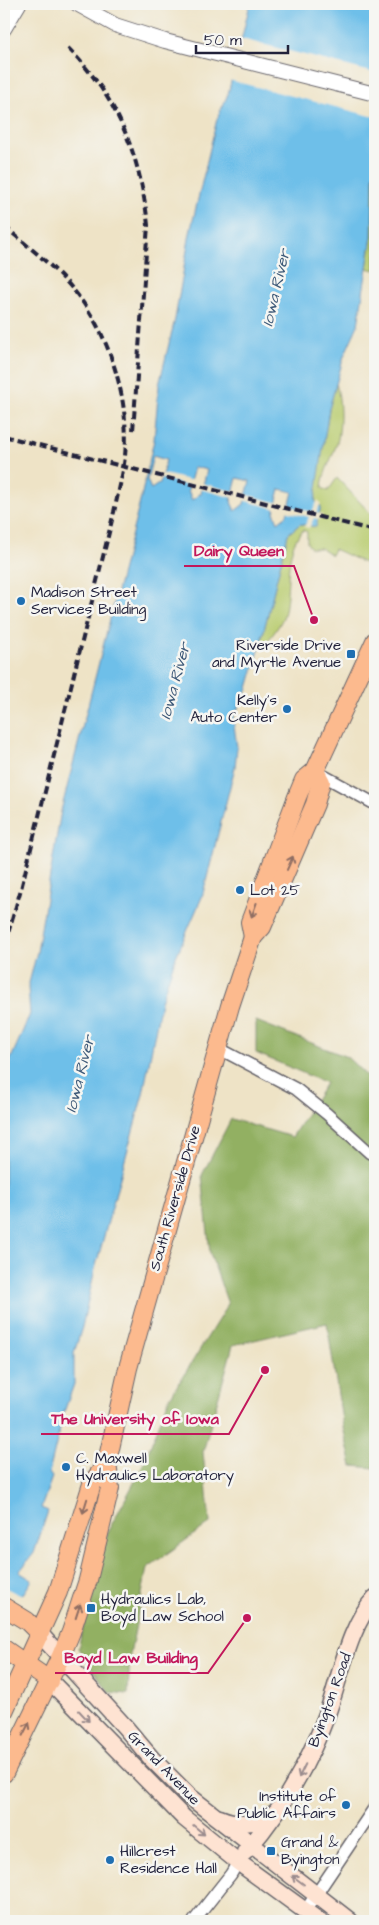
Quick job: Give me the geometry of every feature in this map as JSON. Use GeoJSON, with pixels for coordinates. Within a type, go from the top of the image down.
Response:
{"type":"FeatureCollection","features":[{"type":"Feature","properties":{"kind":"main road","name":"South Riverside Drive"},"geometry":{"type":"LineString","coordinates":[[4,1773],[61,1656],[88,1580],[110,1488],[107,1462],[128,1368],[230,1006],[253,937],[262,927],[315,804],[320,782],[315,771],[375,641]]}},
{"type":"Feature","properties":{"kind":"main road","name":"South Riverside Drive"},"geometry":{"type":"LineString","coordinates":[[4,1711],[58,1592],[92,1484],[107,1462]]}},
{"type":"Feature","properties":{"kind":"main road","name":"Byington Road"},"geometry":{"type":"LineString","coordinates":[[238,1862],[279,1810],[295,1786],[327,1714],[357,1629],[368,1606],[375,1598]]}},
{"type":"Feature","properties":{"kind":"main road"},"geometry":{"type":"LineString","coordinates":[[10,1610],[27,1620],[40,1634]]}},
{"type":"Feature","properties":{"kind":"main road","name":"Grand Avenue"},"geometry":{"type":"LineString","coordinates":[[40,1634],[170,1779],[200,1806],[350,1921]]}},
{"type":"Feature","properties":{"kind":"main road","name":"Grand Avenue"},"geometry":{"type":"LineString","coordinates":[[4,1648],[50,1681],[184,1818],[238,1862],[319,1921]]}},
{"type":"Feature","properties":{"kind":"main road"},"geometry":{"type":"LineString","coordinates":[[200,1806],[222,1819],[246,1823],[263,1820],[279,1810]]}},
{"type":"Feature","properties":{"kind":"street"},"geometry":{"type":"LineString","coordinates":[[4,29],[19,4]]}},
{"type":"Feature","properties":{"kind":"street"},"geometry":{"type":"LineString","coordinates":[[78,4],[115,25],[165,41],[375,94]]}},
{"type":"Feature","properties":{"kind":"street"},"geometry":{"type":"LineString","coordinates":[[315,771],[375,804]]}},
{"type":"Feature","properties":{"kind":"street"},"geometry":{"type":"LineString","coordinates":[[218,1048],[296,1088],[370,1153]]}},
{"type":"Feature","properties":{"kind":"street"},"geometry":{"type":"LineString","coordinates":[[305,1911],[375,1807]]}},
{"type":"Feature","properties":{"kind":"street","name":"Byington Road"},"geometry":{"type":"LineString","coordinates":[[194,1921],[231,1874],[238,1862]]}},
{"type":"Feature","properties":{"kind":"green space"},"geometry":{"type":"Polygon","coordinates":[[[375,171],[375,270],[367,268],[372,236],[373,178],[375,171]]]}},
{"type":"Feature","properties":{"kind":"green space"},"geometry":{"type":"Polygon","coordinates":[[[336,384],[340,404],[339,433],[324,476],[322,488],[328,491],[337,478],[373,516],[375,521],[375,568],[334,549],[331,555],[321,548],[311,548],[307,543],[307,532],[303,530],[297,538],[290,559],[284,615],[273,634],[259,650],[288,534],[300,524],[316,526],[321,506],[314,501],[329,409],[336,384]]]}},
{"type":"Feature","properties":{"kind":"green space"},"geometry":{"type":"Polygon","coordinates":[[[256,1021],[347,1057],[375,1084],[375,1468],[352,1466],[343,1427],[327,1323],[233,1345],[203,1452],[210,1523],[147,1568],[130,1655],[128,1694],[109,1692],[78,1648],[108,1531],[141,1470],[169,1399],[228,1304],[210,1253],[202,1175],[231,1119],[292,1137],[326,1083],[256,1053],[256,1021]]]}},
{"type":"Feature","properties":{"kind":"water","name":"Iowa River"},"geometry":{"type":"Polygon","coordinates":[[[250,4],[375,4],[375,171],[373,178],[372,236],[358,325],[344,356],[329,409],[315,501],[321,506],[316,527],[300,524],[288,534],[248,688],[233,718],[237,747],[235,767],[202,897],[175,959],[161,1001],[143,1094],[74,1353],[74,1384],[64,1412],[49,1473],[52,1477],[41,1508],[48,1511],[34,1553],[19,1572],[32,1580],[23,1594],[4,1613],[4,1083],[10,1061],[30,1014],[28,987],[37,952],[61,811],[140,502],[154,440],[159,385],[175,319],[190,233],[217,119],[228,94],[250,4]],[[153,456],[147,480],[151,489],[160,483],[166,460],[153,456]],[[194,467],[188,490],[192,500],[201,493],[207,470],[194,467]],[[237,478],[231,501],[235,511],[244,504],[250,481],[237,478]],[[280,489],[274,512],[278,522],[287,515],[293,492],[280,489]]]}},
{"type":"Feature","properties":{"kind":"pier"},"geometry":{"type":"Polygon","coordinates":[[[238,38],[375,73],[375,117],[229,80],[238,38]]]}},
{"type":"Feature","properties":{"kind":"pier"},"geometry":{"type":"Polygon","coordinates":[[[160,473],[193,481],[192,487],[159,478],[160,473]]]}},
{"type":"Feature","properties":{"kind":"pier"},"geometry":{"type":"Polygon","coordinates":[[[201,483],[236,492],[234,498],[200,489],[201,483]]]}},
{"type":"Feature","properties":{"kind":"pier"},"geometry":{"type":"Polygon","coordinates":[[[244,494],[279,503],[277,509],[242,500],[244,494]]]}},
{"type":"Feature","properties":{"kind":"pier"},"geometry":{"type":"Polygon","coordinates":[[[318,500],[321,503],[316,513],[322,514],[320,520],[314,518],[309,528],[304,527],[309,517],[285,511],[287,505],[312,512],[318,500]]]}},
{"type":"Feature","properties":{"kind":"pier"},"geometry":{"type":"Polygon","coordinates":[[[4,1587],[24,1597],[4,1615],[4,1587]]]}},
{"type":"Feature","properties":{"kind":"railway"},"geometry":{"type":"LineString","coordinates":[[68,48],[100,87],[124,129],[139,175],[144,199],[148,225],[133,431]]}},
{"type":"Feature","properties":{"kind":"railway"},"geometry":{"type":"LineString","coordinates":[[4,226],[62,277],[90,314],[109,352],[116,372],[121,393],[126,435],[122,477],[114,512],[21,889],[4,947]]}},
{"type":"Feature","properties":{"kind":"railway"},"geometry":{"type":"LineString","coordinates":[[4,436],[375,531]]}},
{"type":"Feature","properties":{"kind":"place","name":"Madison Street Services Building"},"geometry":{"type":"Point","coordinates":[21,601]}},
{"type":"Feature","properties":{"kind":"place","name":"Dairy Queen"},"geometry":{"type":"Point","coordinates":[314,620]}},
{"type":"Feature","properties":{"kind":"place","name":"Riverside Drive and Myrtle Avenue"},"geometry":{"type":"Point","coordinates":[351,654]}},
{"type":"Feature","properties":{"kind":"place","name":"Kelly's Auto Center"},"geometry":{"type":"Point","coordinates":[287,709]}},
{"type":"Feature","properties":{"kind":"place","name":"Lot 25"},"geometry":{"type":"Point","coordinates":[240,890]}},
{"type":"Feature","properties":{"kind":"place","name":"The University of Iowa"},"geometry":{"type":"Point","coordinates":[265,1370]}},
{"type":"Feature","properties":{"kind":"place","name":"C. Maxwell Hydraulics Laboratory"},"geometry":{"type":"Point","coordinates":[66,1467]}},
{"type":"Feature","properties":{"kind":"place","name":"Hydraulics Lab, Boyd Law School"},"geometry":{"type":"Point","coordinates":[91,1608]}},
{"type":"Feature","properties":{"kind":"place","name":"Boyd Law Building"},"geometry":{"type":"Point","coordinates":[247,1618]}},
{"type":"Feature","properties":{"kind":"place","name":"Institute of Public Affairs"},"geometry":{"type":"Point","coordinates":[346,1805]}},
{"type":"Feature","properties":{"kind":"place","name":"Grand & Byington"},"geometry":{"type":"Point","coordinates":[271,1851]}},
{"type":"Feature","properties":{"kind":"place","name":"Hillcrest Residence Hall"},"geometry":{"type":"Point","coordinates":[110,1860]}}]}
